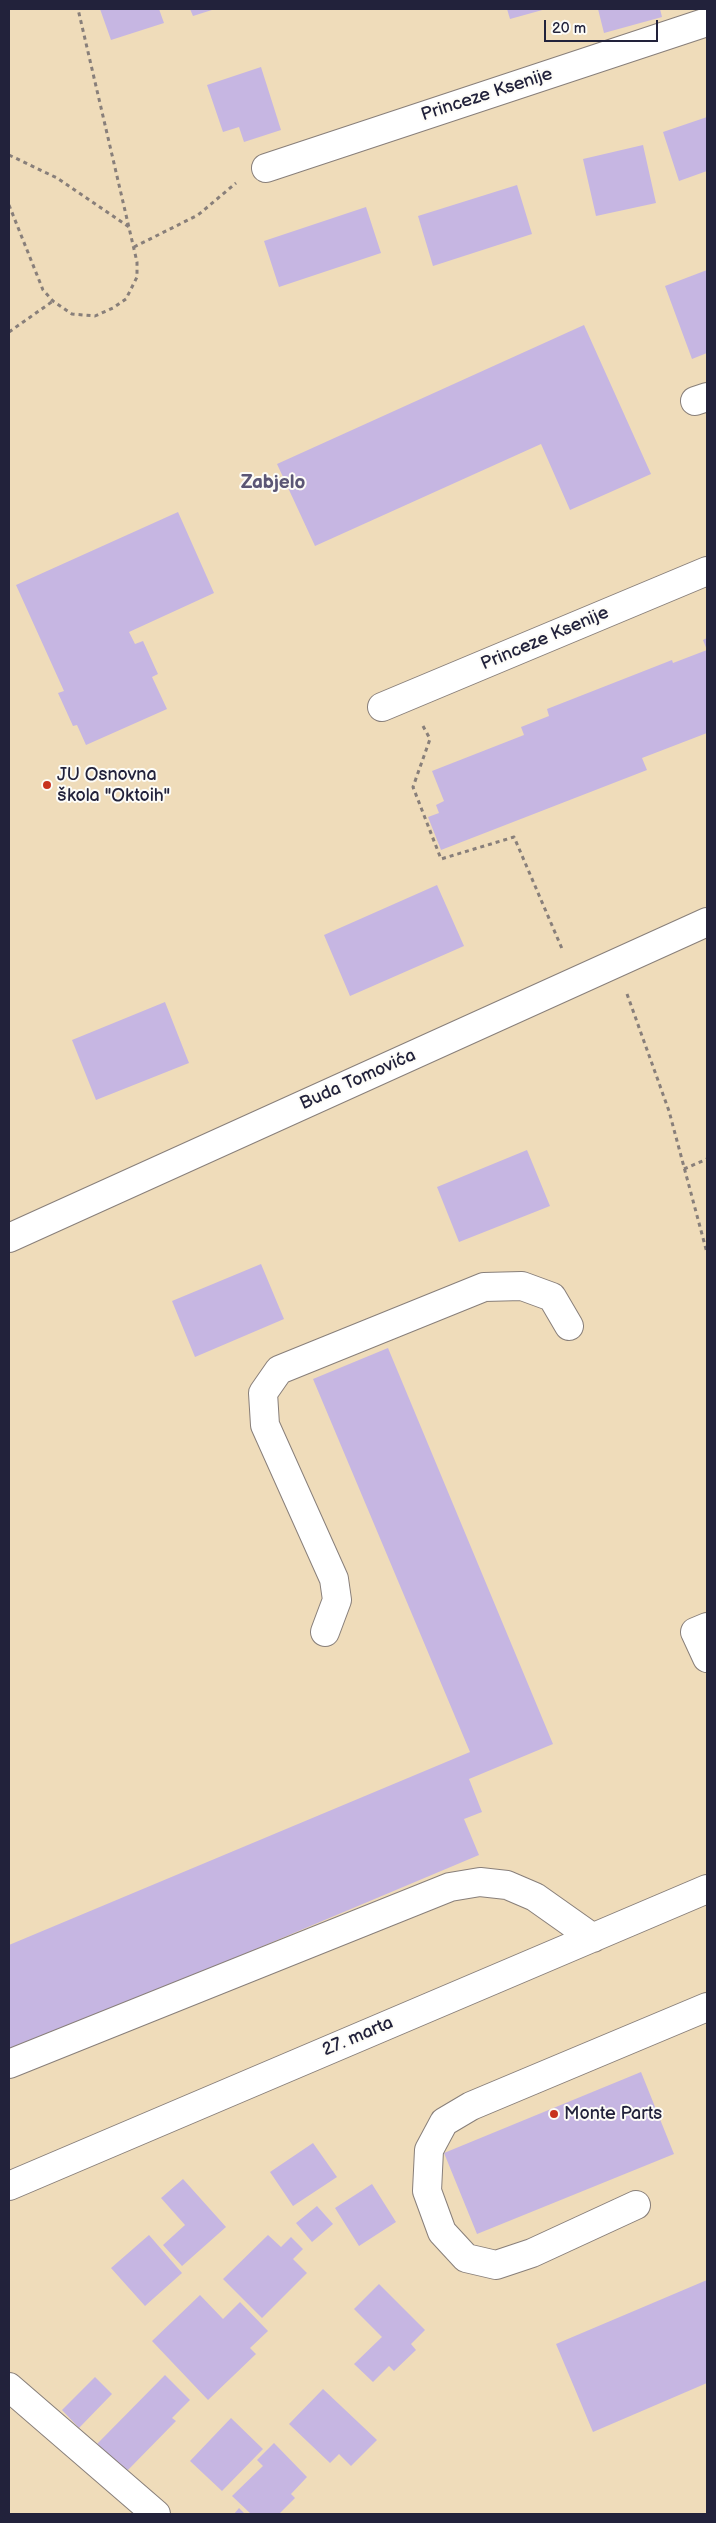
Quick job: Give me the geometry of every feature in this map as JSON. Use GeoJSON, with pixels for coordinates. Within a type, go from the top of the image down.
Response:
{"type":"FeatureCollection","features":[{"type":"Feature","properties":{"kind":"street","name":"Princeze Ksenije"},"geometry":{"type":"LineString","coordinates":[[266,168],[707,22]]}},
{"type":"Feature","properties":{"kind":"street","name":"Princeze Ksenije"},"geometry":{"type":"LineString","coordinates":[[382,707],[707,571]]}},
{"type":"Feature","properties":{"kind":"street","name":"Buda Tomovića"},"geometry":{"type":"LineString","coordinates":[[9,1238],[707,922]]}},
{"type":"Feature","properties":{"kind":"street"},"geometry":{"type":"LineString","coordinates":[[325,1632],[337,1600],[334,1579],[265,1425],[263,1393],[279,1370],[484,1288],[522,1286],[552,1297],[569,1326]]}},
{"type":"Feature","properties":{"kind":"street"},"geometry":{"type":"LineString","coordinates":[[707,1627],[695,1632],[707,1658]]}},
{"type":"Feature","properties":{"kind":"street"},"geometry":{"type":"LineString","coordinates":[[9,2064],[450,1887],[480,1882],[507,1885],[535,1897],[593,1938]]}},
{"type":"Feature","properties":{"kind":"street","name":"27. marta"},"geometry":{"type":"LineString","coordinates":[[9,2186],[707,1889]]}},
{"type":"Feature","properties":{"kind":"street"},"geometry":{"type":"LineString","coordinates":[[636,2205],[532,2253],[496,2265],[466,2258],[442,2232],[427,2191],[429,2150],[444,2122],[471,2106],[707,2007]]}},
{"type":"Feature","properties":{"kind":"street"},"geometry":{"type":"LineString","coordinates":[[9,2387],[156,2514]]}},
{"type":"Feature","properties":{"kind":"path"},"geometry":{"type":"LineString","coordinates":[[9,205],[43,290],[53,301],[72,314],[94,316],[113,308],[126,299],[137,277],[134,247],[78,9]]}},
{"type":"Feature","properties":{"kind":"path"},"geometry":{"type":"LineString","coordinates":[[9,155],[57,178],[129,227]]}},
{"type":"Feature","properties":{"kind":"path"},"geometry":{"type":"LineString","coordinates":[[134,247],[198,215],[234,185],[266,168]]}},
{"type":"Feature","properties":{"kind":"path"},"geometry":{"type":"LineString","coordinates":[[9,332],[53,301]]}},
{"type":"Feature","properties":{"kind":"path"},"geometry":{"type":"LineString","coordinates":[[406,697],[430,739],[413,787],[441,860],[514,837],[576,981]]}},
{"type":"Feature","properties":{"kind":"path"},"geometry":{"type":"LineString","coordinates":[[617,963],[669,1111],[707,1253]]}},
{"type":"Feature","properties":{"kind":"path"},"geometry":{"type":"LineString","coordinates":[[684,1169],[707,1159]]}},
{"type":"Feature","properties":{"kind":"building"},"geometry":{"type":"Polygon","coordinates":[[[100,9],[159,9],[164,23],[111,40],[100,9]]]}},
{"type":"Feature","properties":{"kind":"building"},"geometry":{"type":"Polygon","coordinates":[[[190,9],[215,9],[193,16],[190,9]]]}},
{"type":"Feature","properties":{"kind":"building"},"geometry":{"type":"Polygon","coordinates":[[[507,9],[546,9],[510,19],[507,9]]]}},
{"type":"Feature","properties":{"kind":"building"},"geometry":{"type":"Polygon","coordinates":[[[598,9],[660,9],[662,17],[604,33],[598,9]]]}},
{"type":"Feature","properties":{"kind":"building"},"geometry":{"type":"Polygon","coordinates":[[[261,67],[281,130],[244,142],[239,127],[223,132],[207,85],[261,67]]]}},
{"type":"Feature","properties":{"kind":"building"},"geometry":{"type":"Polygon","coordinates":[[[707,117],[707,171],[679,181],[663,132],[707,117]]]}},
{"type":"Feature","properties":{"kind":"building"},"geometry":{"type":"Polygon","coordinates":[[[643,145],[656,203],[596,216],[583,159],[643,145]]]}},
{"type":"Feature","properties":{"kind":"building"},"geometry":{"type":"Polygon","coordinates":[[[517,185],[532,234],[433,266],[418,216],[517,185]]]}},
{"type":"Feature","properties":{"kind":"building"},"geometry":{"type":"Polygon","coordinates":[[[366,207],[381,253],[279,287],[264,241],[366,207]]]}},
{"type":"Feature","properties":{"kind":"building"},"geometry":{"type":"Polygon","coordinates":[[[707,270],[707,353],[692,359],[665,286],[707,270]]]}},
{"type":"Feature","properties":{"kind":"building"},"geometry":{"type":"Polygon","coordinates":[[[584,325],[651,474],[570,510],[541,444],[315,546],[277,464],[584,325]]]}},
{"type":"Feature","properties":{"kind":"building"},"geometry":{"type":"Polygon","coordinates":[[[178,512],[214,593],[129,632],[135,644],[143,641],[158,674],[152,677],[167,709],[86,745],[77,725],[73,726],[58,693],[64,691],[16,585],[178,512]]]}},
{"type":"Feature","properties":{"kind":"building"},"geometry":{"type":"Polygon","coordinates":[[[707,638],[707,650],[703,640],[707,638]]]}},
{"type":"Feature","properties":{"kind":"building"},"geometry":{"type":"Polygon","coordinates":[[[707,650],[707,733],[642,758],[647,770],[441,850],[428,817],[439,813],[436,805],[444,801],[432,771],[524,735],[521,727],[549,716],[547,709],[672,660],[673,663],[707,650]]]}},
{"type":"Feature","properties":{"kind":"building"},"geometry":{"type":"Polygon","coordinates":[[[437,885],[464,946],[350,996],[324,935],[437,885]]]}},
{"type":"Feature","properties":{"kind":"building"},"geometry":{"type":"Polygon","coordinates":[[[165,1002],[189,1063],[96,1100],[72,1040],[165,1002]]]}},
{"type":"Feature","properties":{"kind":"building"},"geometry":{"type":"Polygon","coordinates":[[[527,1150],[550,1206],[459,1242],[437,1187],[527,1150]]]}},
{"type":"Feature","properties":{"kind":"building"},"geometry":{"type":"Polygon","coordinates":[[[261,1264],[284,1319],[195,1357],[172,1301],[261,1264]]]}},
{"type":"Feature","properties":{"kind":"building"},"geometry":{"type":"Polygon","coordinates":[[[388,1348],[553,1744],[469,1779],[482,1812],[464,1819],[479,1855],[9,2053],[9,1945],[470,1752],[313,1379],[388,1348]]]}},
{"type":"Feature","properties":{"kind":"building"},"geometry":{"type":"Polygon","coordinates":[[[641,2072],[674,2154],[477,2234],[444,2153],[641,2072]]]}},
{"type":"Feature","properties":{"kind":"building"},"geometry":{"type":"Polygon","coordinates":[[[313,2143],[337,2177],[293,2206],[270,2172],[313,2143]]]}},
{"type":"Feature","properties":{"kind":"building"},"geometry":{"type":"Polygon","coordinates":[[[183,2179],[226,2227],[182,2266],[163,2245],[185,2225],[161,2198],[183,2179]]]}},
{"type":"Feature","properties":{"kind":"building"},"geometry":{"type":"Polygon","coordinates":[[[372,2184],[396,2222],[359,2246],[335,2208],[372,2184]]]}},
{"type":"Feature","properties":{"kind":"building"},"geometry":{"type":"Polygon","coordinates":[[[317,2206],[333,2224],[312,2242],[296,2223],[317,2206]]]}},
{"type":"Feature","properties":{"kind":"building"},"geometry":{"type":"Polygon","coordinates":[[[149,2235],[182,2273],[145,2306],[111,2268],[149,2235]]]}},
{"type":"Feature","properties":{"kind":"building"},"geometry":{"type":"Polygon","coordinates":[[[268,2235],[281,2247],[291,2237],[303,2249],[293,2259],[307,2273],[262,2318],[223,2279],[268,2235]]]}},
{"type":"Feature","properties":{"kind":"building"},"geometry":{"type":"Polygon","coordinates":[[[707,2280],[707,2383],[593,2432],[556,2344],[707,2280]]]}},
{"type":"Feature","properties":{"kind":"building"},"geometry":{"type":"Polygon","coordinates":[[[379,2284],[425,2330],[411,2344],[416,2350],[394,2371],[389,2366],[373,2382],[354,2364],[382,2337],[354,2309],[379,2284]]]}},
{"type":"Feature","properties":{"kind":"building"},"geometry":{"type":"Polygon","coordinates":[[[200,2295],[223,2319],[240,2302],[268,2331],[250,2348],[256,2354],[208,2400],[152,2341],[200,2295]]]}},
{"type":"Feature","properties":{"kind":"building"},"geometry":{"type":"Polygon","coordinates":[[[165,2375],[190,2400],[172,2418],[176,2421],[126,2472],[97,2444],[165,2375]]]}},
{"type":"Feature","properties":{"kind":"building"},"geometry":{"type":"Polygon","coordinates":[[[95,2377],[112,2394],[79,2428],[62,2410],[95,2377]]]}},
{"type":"Feature","properties":{"kind":"building"},"geometry":{"type":"Polygon","coordinates":[[[323,2389],[377,2440],[351,2466],[339,2454],[330,2463],[289,2424],[323,2389]]]}},
{"type":"Feature","properties":{"kind":"building"},"geometry":{"type":"Polygon","coordinates":[[[231,2418],[263,2449],[222,2491],[190,2461],[231,2418]]]}},
{"type":"Feature","properties":{"kind":"building"},"geometry":{"type":"Polygon","coordinates":[[[274,2443],[307,2477],[291,2494],[295,2498],[279,2514],[251,2514],[232,2496],[263,2466],[257,2460],[274,2443]]]}},
{"type":"Feature","properties":{"kind":"building"},"geometry":{"type":"Polygon","coordinates":[[[239,2508],[245,2514],[234,2514],[239,2508]]]}},
{"type":"Feature","properties":{"kind":"place","name":"JU Osnovna škola \"Oktoih\""},"geometry":{"type":"Point","coordinates":[47,785]}},
{"type":"Feature","properties":{"kind":"place","name":"Monte Parts"},"geometry":{"type":"Point","coordinates":[554,2114]}},
{"type":"Feature","properties":{"kind":"district","name":"Zabjelo"},"geometry":{"type":"Point","coordinates":[273,483]}}]}
